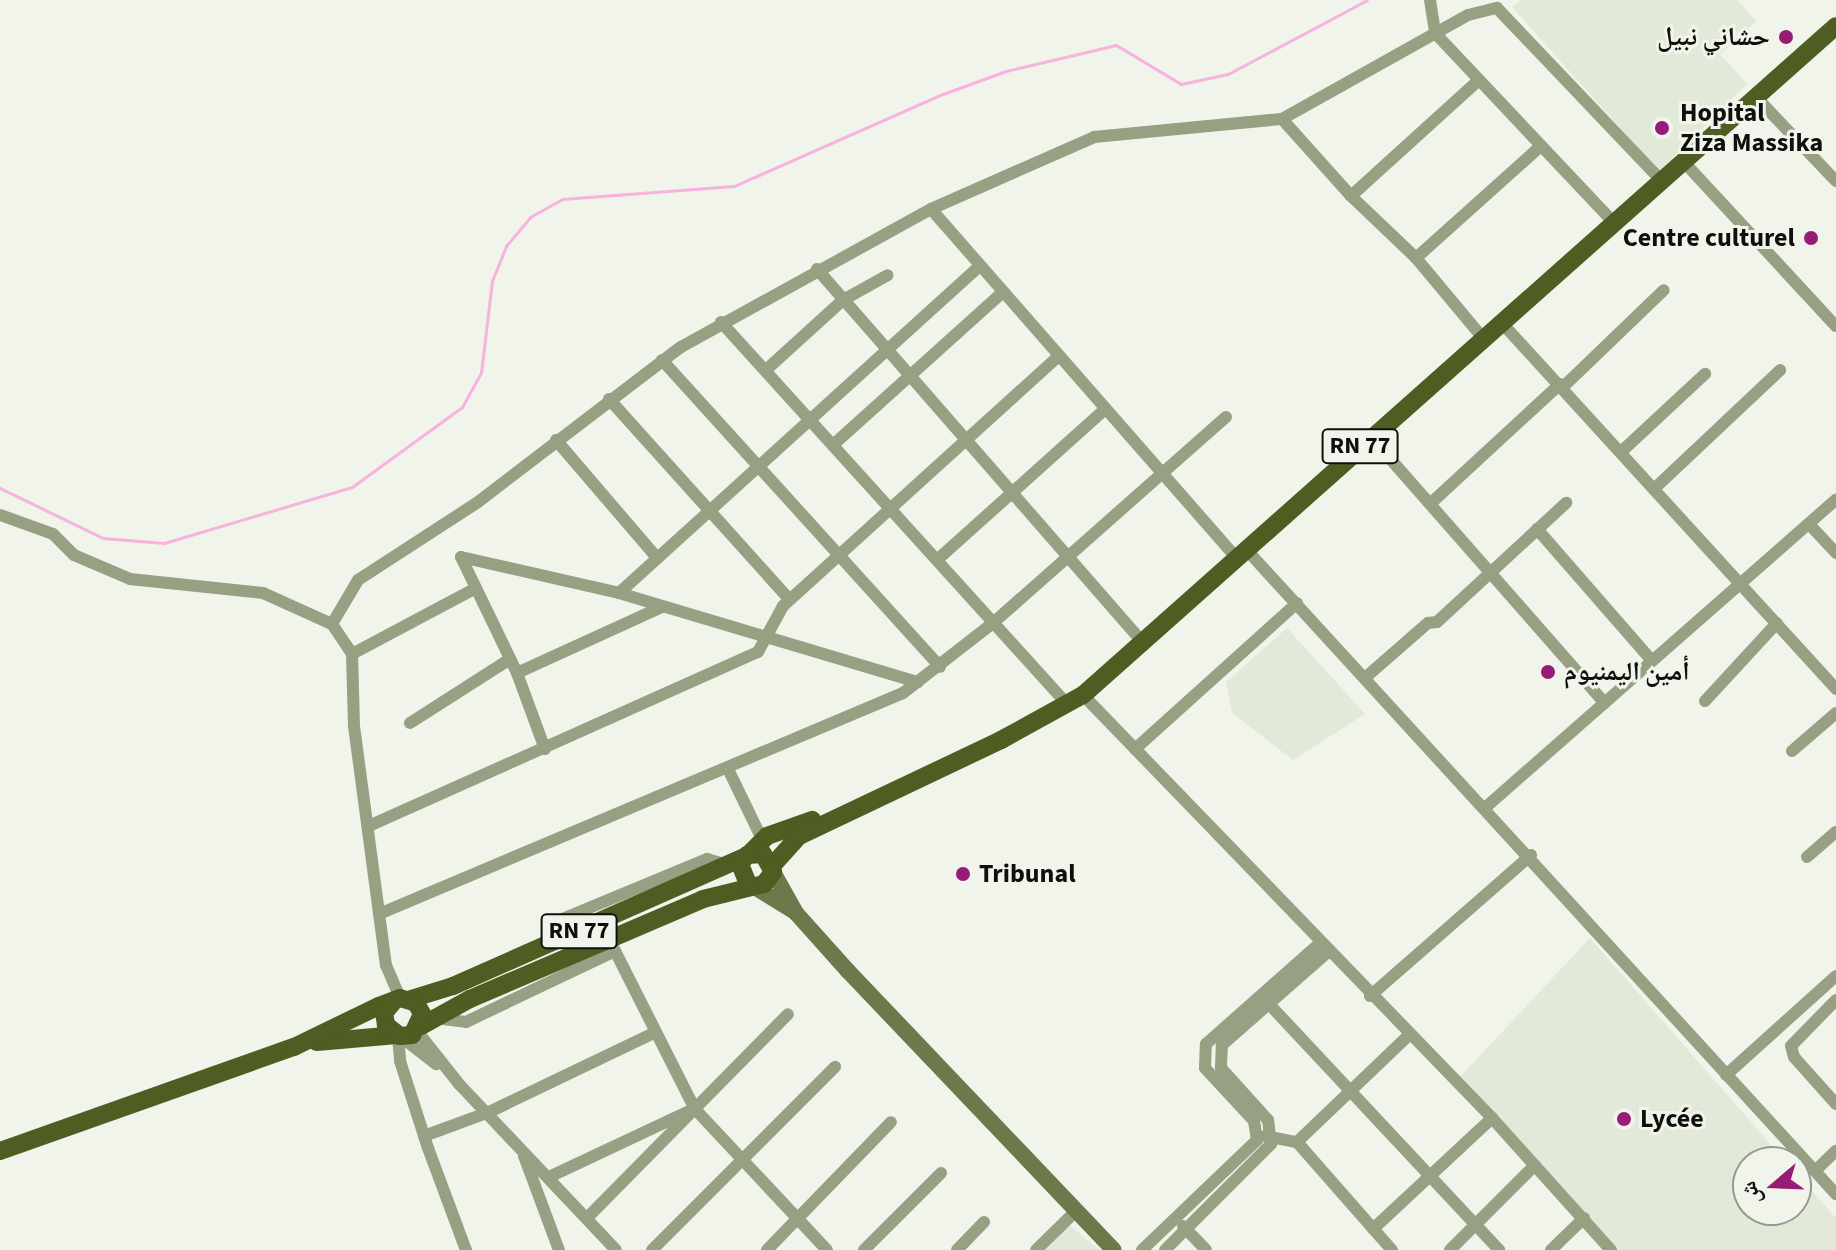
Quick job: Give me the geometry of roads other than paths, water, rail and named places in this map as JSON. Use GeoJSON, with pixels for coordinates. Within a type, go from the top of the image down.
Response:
{"type":"FeatureCollection","features":[{"type":"Feature","properties":{"kind":"main road","name":"RN 77"},"geometry":{"type":"LineString","coordinates":[[773,869],[788,843],[846,811],[1075,699],[1754,95],[1836,26]]}},
{"type":"Feature","properties":{"kind":"main road","name":"RN 77"},"geometry":{"type":"LineString","coordinates":[[0,1151],[294,1047],[402,999],[552,943],[747,856],[762,839],[846,811]]}},
{"type":"Feature","properties":{"kind":"main road"},"geometry":{"type":"LineString","coordinates":[[796,913],[763,854],[747,856],[739,870],[750,885],[796,913],[1114,1250]]}},
{"type":"Feature","properties":{"kind":"main road"},"geometry":{"type":"LineString","coordinates":[[750,885],[764,884],[773,869]]}},
{"type":"Feature","properties":{"kind":"main road","name":"RN 77"},"geometry":{"type":"LineString","coordinates":[[294,1047],[411,1030],[750,885]]}},
{"type":"Feature","properties":{"kind":"main road"},"geometry":{"type":"LineString","coordinates":[[402,999],[420,1008],[411,1030],[384,1019],[402,999]]}},
{"type":"Feature","properties":{"kind":"street"},"geometry":{"type":"LineString","coordinates":[[1430,0],[1435,33],[1613,222]]}},
{"type":"Feature","properties":{"kind":"street"},"geometry":{"type":"LineString","coordinates":[[332,624],[358,580],[410,551],[609,399],[721,322],[931,209],[1094,137],[1282,119],[1435,33],[1497,8],[1661,180]]}},
{"type":"Feature","properties":{"kind":"street"},"geometry":{"type":"LineString","coordinates":[[1351,196],[1479,80]]}},
{"type":"Feature","properties":{"kind":"street"},"geometry":{"type":"LineString","coordinates":[[1754,95],[1836,181]]}},
{"type":"Feature","properties":{"kind":"street"},"geometry":{"type":"LineString","coordinates":[[1282,119],[1351,196],[1416,258],[1482,337]]}},
{"type":"Feature","properties":{"kind":"street"},"geometry":{"type":"LineString","coordinates":[[1416,258],[1541,146]]}},
{"type":"Feature","properties":{"kind":"street"},"geometry":{"type":"LineString","coordinates":[[1683,161],[1836,326]]}},
{"type":"Feature","properties":{"kind":"street"},"geometry":{"type":"LineString","coordinates":[[931,209],[1162,473],[1240,552],[1297,603],[1531,855],[1836,1194]]}},
{"type":"Feature","properties":{"kind":"street"},"geometry":{"type":"LineString","coordinates":[[619,593],[980,266]]}},
{"type":"Feature","properties":{"kind":"street"},"geometry":{"type":"LineString","coordinates":[[817,269],[1142,641]]}},
{"type":"Feature","properties":{"kind":"street"},"geometry":{"type":"LineString","coordinates":[[766,370],[843,300],[888,275]]}},
{"type":"Feature","properties":{"kind":"street"},"geometry":{"type":"LineString","coordinates":[[1430,504],[1664,290]]}},
{"type":"Feature","properties":{"kind":"street"},"geometry":{"type":"LineString","coordinates":[[833,445],[912,378],[1003,292]]}},
{"type":"Feature","properties":{"kind":"street"},"geometry":{"type":"LineString","coordinates":[[721,322],[993,623],[1075,699],[1135,749],[1370,996],[1492,1118],[1611,1250]]}},
{"type":"Feature","properties":{"kind":"street"},"geometry":{"type":"LineString","coordinates":[[1501,322],[1836,689]]}},
{"type":"Feature","properties":{"kind":"street"},"geometry":{"type":"LineString","coordinates":[[371,825],[758,652],[764,635],[790,600],[1059,356]]}},
{"type":"Feature","properties":{"kind":"street"},"geometry":{"type":"LineString","coordinates":[[662,360],[940,667]]}},
{"type":"Feature","properties":{"kind":"street"},"geometry":{"type":"LineString","coordinates":[[1655,488],[1780,370]]}},
{"type":"Feature","properties":{"kind":"street"},"geometry":{"type":"LineString","coordinates":[[1621,452],[1705,374]]}},
{"type":"Feature","properties":{"kind":"street"},"geometry":{"type":"LineString","coordinates":[[609,399],[790,600]]}},
{"type":"Feature","properties":{"kind":"street"},"geometry":{"type":"LineString","coordinates":[[937,560],[1105,409]]}},
{"type":"Feature","properties":{"kind":"street"},"geometry":{"type":"LineString","coordinates":[[379,914],[728,769],[918,682],[993,623],[1226,417]]}},
{"type":"Feature","properties":{"kind":"street"},"geometry":{"type":"LineString","coordinates":[[1371,437],[1605,703]]}},
{"type":"Feature","properties":{"kind":"street"},"geometry":{"type":"LineString","coordinates":[[556,440],[657,558]]}},
{"type":"Feature","properties":{"kind":"street"},"geometry":{"type":"LineString","coordinates":[[1486,807],[1652,661],[1742,587],[1836,500]]}},
{"type":"Feature","properties":{"kind":"street"},"geometry":{"type":"LineString","coordinates":[[1366,677],[1566,503]]}},
{"type":"Feature","properties":{"kind":"street"},"geometry":{"type":"LineString","coordinates":[[0,515],[53,534],[74,555],[130,579],[263,593],[332,624],[352,654],[354,726],[371,825],[386,965],[402,999]]}},
{"type":"Feature","properties":{"kind":"street"},"geometry":{"type":"LineString","coordinates":[[1809,524],[1836,553]]}},
{"type":"Feature","properties":{"kind":"street"},"geometry":{"type":"LineString","coordinates":[[1537,529],[1652,661]]}},
{"type":"Feature","properties":{"kind":"street"},"geometry":{"type":"LineString","coordinates":[[545,749],[517,673],[461,557],[619,593],[918,682]]}},
{"type":"Feature","properties":{"kind":"street"},"geometry":{"type":"LineString","coordinates":[[352,654],[476,588]]}},
{"type":"Feature","properties":{"kind":"street"},"geometry":{"type":"LineString","coordinates":[[1135,749],[1297,603]]}},
{"type":"Feature","properties":{"kind":"street"},"geometry":{"type":"LineString","coordinates":[[517,673],[662,607]]}},
{"type":"Feature","properties":{"kind":"street"},"geometry":{"type":"LineString","coordinates":[[1705,701],[1777,623]]}},
{"type":"Feature","properties":{"kind":"street"},"geometry":{"type":"LineString","coordinates":[[410,723],[510,659]]}},
{"type":"Feature","properties":{"kind":"street"},"geometry":{"type":"LineString","coordinates":[[1792,751],[1836,713]]}},
{"type":"Feature","properties":{"kind":"street"},"geometry":{"type":"LineString","coordinates":[[728,769],[762,839]]}},
{"type":"Feature","properties":{"kind":"street"},"geometry":{"type":"LineString","coordinates":[[1807,857],[1836,832]]}},
{"type":"Feature","properties":{"kind":"street"},"geometry":{"type":"LineString","coordinates":[[1370,996],[1531,855]]}},
{"type":"Feature","properties":{"kind":"street"},"geometry":{"type":"LineString","coordinates":[[612,945],[695,1109],[827,1250]]}},
{"type":"Feature","properties":{"kind":"street"},"geometry":{"type":"LineString","coordinates":[[1165,1250],[1263,1157],[1273,1137],[1268,1120],[1221,1068],[1218,1056],[1222,1045],[1269,1004],[1324,947]]}},
{"type":"Feature","properties":{"kind":"street"},"geometry":{"type":"LineString","coordinates":[[1142,1250],[1250,1150],[1258,1136],[1254,1121],[1205,1068],[1203,1050],[1324,947]]}},
{"type":"Feature","properties":{"kind":"street"},"geometry":{"type":"LineString","coordinates":[[1726,1075],[1836,976]]}},
{"type":"Feature","properties":{"kind":"street"},"geometry":{"type":"LineString","coordinates":[[1836,1000],[1795,1035],[1791,1046],[1794,1057],[1836,1104]]}},
{"type":"Feature","properties":{"kind":"street"},"geometry":{"type":"LineString","coordinates":[[1269,1004],[1499,1250]]}},
{"type":"Feature","properties":{"kind":"street"},"geometry":{"type":"LineString","coordinates":[[587,1218],[788,1014]]}},
{"type":"Feature","properties":{"kind":"street"},"geometry":{"type":"LineString","coordinates":[[466,1250],[400,1061],[411,1030],[616,1250]]}},
{"type":"Feature","properties":{"kind":"street"},"geometry":{"type":"LineString","coordinates":[[424,1136],[487,1113],[656,1032]]}},
{"type":"Feature","properties":{"kind":"street"},"geometry":{"type":"LineString","coordinates":[[1297,1142],[1409,1035]]}},
{"type":"Feature","properties":{"kind":"street"},"geometry":{"type":"LineString","coordinates":[[652,1250],[835,1067]]}},
{"type":"Feature","properties":{"kind":"street"},"geometry":{"type":"LineString","coordinates":[[549,1177],[695,1109]]}},
{"type":"Feature","properties":{"kind":"street"},"geometry":{"type":"LineString","coordinates":[[1373,1229],[1492,1118]]}},
{"type":"Feature","properties":{"kind":"street"},"geometry":{"type":"LineString","coordinates":[[767,1250],[891,1122]]}},
{"type":"Feature","properties":{"kind":"street"},"geometry":{"type":"LineString","coordinates":[[1258,1136],[1297,1142],[1392,1250]]}},
{"type":"Feature","properties":{"kind":"street"},"geometry":{"type":"LineString","coordinates":[[521,1148],[559,1250]]}},
{"type":"Feature","properties":{"kind":"street"},"geometry":{"type":"LineString","coordinates":[[1815,1171],[1836,1151]]}},
{"type":"Feature","properties":{"kind":"street"},"geometry":{"type":"LineString","coordinates":[[1450,1250],[1535,1165]]}},
{"type":"Feature","properties":{"kind":"street"},"geometry":{"type":"LineString","coordinates":[[864,1250],[941,1173]]}},
{"type":"Feature","properties":{"kind":"street"},"geometry":{"type":"LineString","coordinates":[[1036,1250],[1076,1211]]}},
{"type":"Feature","properties":{"kind":"street"},"geometry":{"type":"LineString","coordinates":[[1175,1218],[1206,1250]]}},
{"type":"Feature","properties":{"kind":"street"},"geometry":{"type":"LineString","coordinates":[[1551,1250],[1584,1218]]}},
{"type":"Feature","properties":{"kind":"street"},"geometry":{"type":"LineString","coordinates":[[957,1250],[984,1222]]}},
{"type":"Feature","properties":{"kind":"waterway"},"geometry":{"type":"LineString","coordinates":[[0,488],[103,538],[164,543],[352,487],[462,407],[481,373],[492,281],[506,246],[530,217],[562,199],[734,186],[943,94],[1006,71],[1116,45],[1181,84],[1228,74],[1367,0]]}},
{"type":"Feature","properties":{"kind":"place","name":"حشاني نبيل"},"geometry":{"type":"Point","coordinates":[1786,37]}},
{"type":"Feature","properties":{"kind":"place","name":"Hopital Ziza Massika"},"geometry":{"type":"Point","coordinates":[1662,128]}},
{"type":"Feature","properties":{"kind":"place","name":"Centre culturel"},"geometry":{"type":"Point","coordinates":[1811,238]}},
{"type":"Feature","properties":{"kind":"place","name":"أمين اليمنيوم"},"geometry":{"type":"Point","coordinates":[1548,672]}},
{"type":"Feature","properties":{"kind":"place","name":"Tribunal"},"geometry":{"type":"Point","coordinates":[963,874]}},
{"type":"Feature","properties":{"kind":"place","name":"Lycée"},"geometry":{"type":"Point","coordinates":[1624,1119]}}]}
